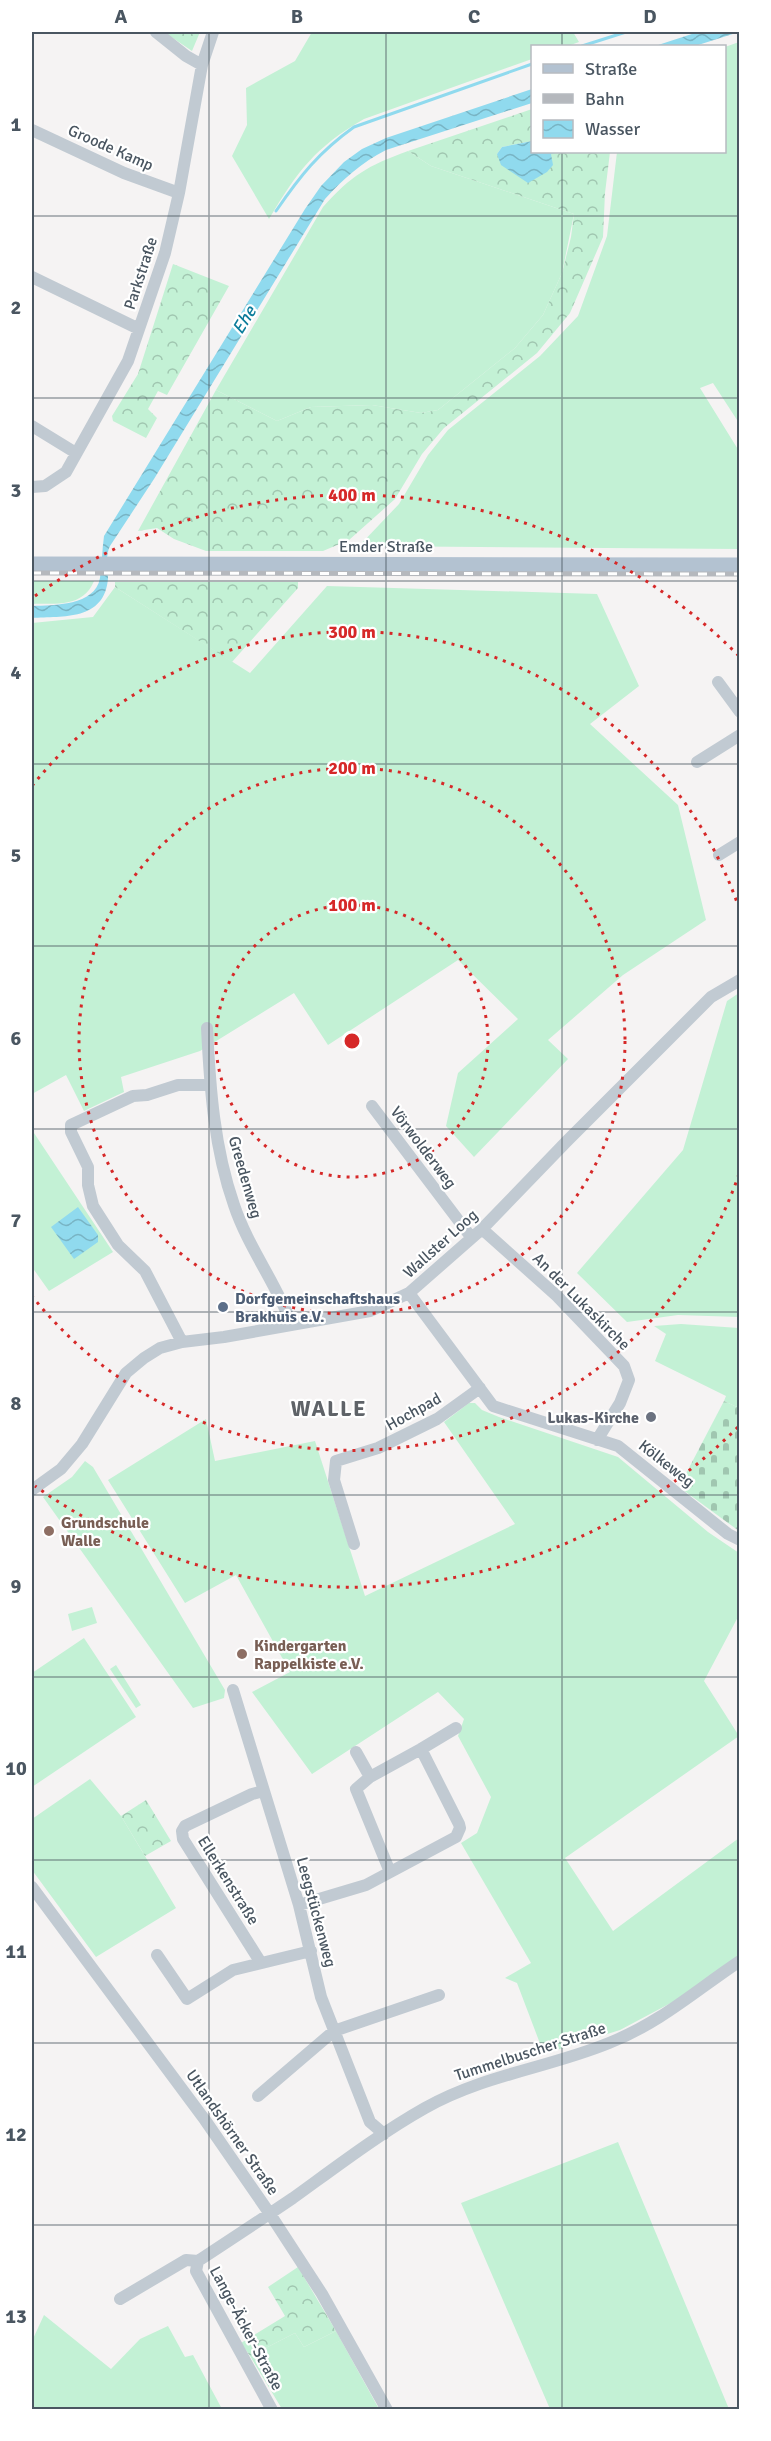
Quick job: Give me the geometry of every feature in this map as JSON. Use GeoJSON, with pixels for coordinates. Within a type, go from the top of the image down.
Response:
{"type":"FeatureCollection","features":[{"type":"Feature","properties":{"kind":"main road","name":"Emder Straße"},"geometry":{"type":"LineString","coordinates":[[32,564],[740,565]]}},
{"type":"Feature","properties":{"kind":"street"},"geometry":{"type":"LineString","coordinates":[[156,32],[186,56],[202,65]]}},
{"type":"Feature","properties":{"kind":"street","name":"Parkstraße"},"geometry":{"type":"LineString","coordinates":[[32,487],[45,486],[66,472],[128,361],[165,253],[179,193],[202,65],[213,32]]}},
{"type":"Feature","properties":{"kind":"street","name":"Groode Kamp"},"geometry":{"type":"LineString","coordinates":[[32,130],[124,173],[179,193]]}},
{"type":"Feature","properties":{"kind":"street"},"geometry":{"type":"LineString","coordinates":[[32,277],[139,328]]}},
{"type":"Feature","properties":{"kind":"street"},"geometry":{"type":"LineString","coordinates":[[32,426],[76,453]]}},
{"type":"Feature","properties":{"kind":"street"},"geometry":{"type":"LineString","coordinates":[[718,682],[740,712]]}},
{"type":"Feature","properties":{"kind":"street"},"geometry":{"type":"LineString","coordinates":[[697,762],[740,735]]}},
{"type":"Feature","properties":{"kind":"street"},"geometry":{"type":"LineString","coordinates":[[719,855],[740,842]]}},
{"type":"Feature","properties":{"kind":"street","name":"Wallster Loog"},"geometry":{"type":"LineString","coordinates":[[32,1490],[61,1469],[82,1443],[126,1373],[160,1348],[182,1342],[370,1311],[409,1293],[482,1229],[711,997],[740,980]]}},
{"type":"Feature","properties":{"kind":"street","name":"Greedenweg"},"geometry":{"type":"LineString","coordinates":[[207,1028],[214,1124],[234,1204],[245,1231],[282,1299],[292,1325]]}},
{"type":"Feature","properties":{"kind":"street"},"geometry":{"type":"LineString","coordinates":[[182,1342],[145,1271],[118,1245],[93,1206],[87,1167],[71,1132],[71,1125],[133,1096],[147,1095],[178,1085],[210,1085]]}},
{"type":"Feature","properties":{"kind":"street","name":"Vörwolderweg"},"geometry":{"type":"LineString","coordinates":[[372,1106],[471,1237]]}},
{"type":"Feature","properties":{"kind":"street","name":"An der Lukaskirche"},"geometry":{"type":"LineString","coordinates":[[482,1229],[557,1296],[624,1366],[629,1380],[620,1403],[597,1440]]}},
{"type":"Feature","properties":{"kind":"street","name":"Kölkeweg"},"geometry":{"type":"LineString","coordinates":[[409,1293],[493,1406],[618,1446],[728,1534],[740,1540]]}},
{"type":"Feature","properties":{"kind":"street","name":"Hochpad"},"geometry":{"type":"LineString","coordinates":[[354,1544],[334,1480],[336,1461],[378,1448],[437,1419],[480,1388]]}},
{"type":"Feature","properties":{"kind":"street","name":"Leegstückenweg"},"geometry":{"type":"LineString","coordinates":[[233,1690],[299,1905],[321,1997],[370,2122],[384,2134]]}},
{"type":"Feature","properties":{"kind":"street"},"geometry":{"type":"LineString","coordinates":[[390,1872],[356,1791],[357,1787],[370,1777],[456,1728]]}},
{"type":"Feature","properties":{"kind":"street"},"geometry":{"type":"LineString","coordinates":[[299,1905],[366,1885],[452,1842],[460,1828],[421,1749]]}},
{"type":"Feature","properties":{"kind":"street"},"geometry":{"type":"LineString","coordinates":[[356,1752],[370,1777]]}},
{"type":"Feature","properties":{"kind":"street","name":"Ellerkenstraße"},"geometry":{"type":"LineString","coordinates":[[261,1963],[183,1839],[182,1831],[185,1826],[252,1794],[264,1791]]}},
{"type":"Feature","properties":{"kind":"street","name":"Utlandshörner Straße"},"geometry":{"type":"LineString","coordinates":[[32,1887],[205,2120],[270,2214],[322,2294],[387,2409]]}},
{"type":"Feature","properties":{"kind":"street"},"geometry":{"type":"LineString","coordinates":[[157,1955],[187,1999],[233,1970],[311,1951]]}},
{"type":"Feature","properties":{"kind":"street","name":"Tummelbuscher Straße"},"geometry":{"type":"LineString","coordinates":[[270,2214],[336,2165],[425,2108],[465,2089],[512,2072],[608,2044],[643,2029],[672,2011],[740,1961]]}},
{"type":"Feature","properties":{"kind":"street"},"geometry":{"type":"LineString","coordinates":[[258,2096],[334,2031],[439,1995]]}},
{"type":"Feature","properties":{"kind":"street","name":"Lange-Äcker-Straße"},"geometry":{"type":"LineString","coordinates":[[120,2299],[186,2260],[198,2261],[270,2214]]}},
{"type":"Feature","properties":{"kind":"street","name":"Lange-Äcker-Straße"},"geometry":{"type":"LineString","coordinates":[[198,2261],[196,2271],[272,2409]]}},
{"type":"Feature","properties":{"kind":"green space"},"geometry":{"type":"Polygon","coordinates":[[[164,32],[200,32],[192,51],[164,32]]]}},
{"type":"Feature","properties":{"kind":"green space"},"geometry":{"type":"Polygon","coordinates":[[[312,32],[573,32],[579,42],[571,45],[531,45],[531,59],[364,119],[332,140],[309,162],[298,174],[269,219],[232,156],[247,125],[246,88],[295,61],[312,32]]]}},
{"type":"Feature","properties":{"kind":"green space"},"geometry":{"type":"Polygon","coordinates":[[[739,42],[739,423],[713,383],[700,388],[739,451],[739,549],[359,546],[399,504],[428,455],[448,430],[540,356],[578,316],[607,236],[617,153],[726,153],[726,47],[739,42]]]}},
{"type":"Feature","properties":{"kind":"green space"},"geometry":{"type":"Polygon","coordinates":[[[531,109],[531,141],[502,147],[497,154],[610,153],[603,237],[570,313],[537,353],[444,428],[422,454],[395,499],[349,540],[323,551],[206,551],[174,539],[157,528],[138,531],[216,390],[277,421],[311,407],[372,405],[421,413],[438,410],[515,348],[543,315],[562,273],[574,214],[431,166],[408,151],[531,109]]]}},
{"type":"Feature","properties":{"kind":"green space"},"geometry":{"type":"Polygon","coordinates":[[[408,151],[431,166],[574,214],[562,273],[543,315],[515,348],[438,410],[421,413],[372,405],[311,407],[277,421],[216,390],[323,207],[361,173],[408,151]]]}},
{"type":"Feature","properties":{"kind":"green space"},"geometry":{"type":"Polygon","coordinates":[[[173,264],[229,286],[167,395],[158,391],[148,409],[157,418],[146,438],[113,421],[112,416],[138,374],[173,264]]]}},
{"type":"Feature","properties":{"kind":"green space"},"geometry":{"type":"Polygon","coordinates":[[[32,581],[94,581],[89,590],[76,600],[32,604],[32,581]]]}},
{"type":"Feature","properties":{"kind":"green space"},"geometry":{"type":"Polygon","coordinates":[[[115,582],[298,582],[298,588],[232,662],[115,587],[115,582]]]}},
{"type":"Feature","properties":{"kind":"green space"},"geometry":{"type":"Polygon","coordinates":[[[327,586],[597,594],[639,686],[590,724],[678,805],[706,920],[623,975],[548,1040],[568,1059],[474,1157],[446,1126],[458,1073],[518,1019],[458,960],[328,1045],[294,993],[200,1051],[121,1077],[124,1092],[84,1111],[66,1075],[32,1094],[32,623],[93,617],[115,587],[250,673],[327,586]]]}},
{"type":"Feature","properties":{"kind":"green space"},"geometry":{"type":"Polygon","coordinates":[[[739,993],[739,1317],[678,1315],[627,1322],[577,1273],[683,1150],[727,1001],[739,993]]]}},
{"type":"Feature","properties":{"kind":"green space"},"geometry":{"type":"Polygon","coordinates":[[[32,1130],[113,1252],[49,1291],[32,1267],[32,1130]]]}},
{"type":"Feature","properties":{"kind":"green space"},"geometry":{"type":"Polygon","coordinates":[[[681,1324],[739,1328],[739,1408],[724,1401],[726,1396],[655,1361],[666,1334],[654,1326],[681,1324]]]}},
{"type":"Feature","properties":{"kind":"green space"},"geometry":{"type":"Polygon","coordinates":[[[724,1401],[739,1408],[739,1531],[679,1487],[724,1401]]]}},
{"type":"Feature","properties":{"kind":"green space"},"geometry":{"type":"Polygon","coordinates":[[[469,1403],[475,1403],[482,1410],[499,1417],[618,1457],[708,1532],[739,1553],[739,1615],[704,1681],[739,1736],[565,1858],[613,1931],[739,1838],[739,1955],[684,1996],[620,2030],[544,2054],[517,1983],[505,1978],[531,1963],[461,1843],[477,1833],[491,1797],[458,1736],[464,1719],[438,1692],[312,1774],[252,1692],[290,1672],[236,1575],[185,1603],[108,1480],[206,1419],[215,1461],[315,1441],[365,1596],[515,1524],[444,1422],[469,1403]]]}},
{"type":"Feature","properties":{"kind":"green space"},"geometry":{"type":"Polygon","coordinates":[[[85,1461],[93,1467],[225,1690],[224,1698],[193,1708],[43,1497],[72,1477],[85,1461]]]}},
{"type":"Feature","properties":{"kind":"green space"},"geometry":{"type":"Polygon","coordinates":[[[92,1607],[97,1623],[72,1631],[68,1614],[92,1607]]]}},
{"type":"Feature","properties":{"kind":"green space"},"geometry":{"type":"Polygon","coordinates":[[[84,1638],[136,1717],[32,1787],[32,1673],[84,1638]]]}},
{"type":"Feature","properties":{"kind":"green space"},"geometry":{"type":"Polygon","coordinates":[[[116,1665],[141,1705],[136,1708],[110,1669],[116,1665]]]}},
{"type":"Feature","properties":{"kind":"green space"},"geometry":{"type":"Polygon","coordinates":[[[90,1779],[121,1816],[176,1908],[96,1957],[32,1870],[32,1819],[90,1779]]]}},
{"type":"Feature","properties":{"kind":"green space"},"geometry":{"type":"Polygon","coordinates":[[[146,1800],[171,1841],[145,1856],[121,1816],[146,1800]]]}},
{"type":"Feature","properties":{"kind":"green space"},"geometry":{"type":"Polygon","coordinates":[[[618,2142],[729,2409],[550,2409],[461,2203],[618,2142]]]}},
{"type":"Feature","properties":{"kind":"green space"},"geometry":{"type":"Polygon","coordinates":[[[298,2267],[336,2331],[304,2347],[295,2333],[250,2356],[241,2343],[285,2316],[268,2287],[298,2267]]]}},
{"type":"Feature","properties":{"kind":"green space"},"geometry":{"type":"Polygon","coordinates":[[[44,2315],[111,2369],[140,2339],[168,2326],[185,2357],[193,2355],[222,2409],[32,2409],[32,2341],[44,2315]]]}},
{"type":"Feature","properties":{"kind":"green space"},"geometry":{"type":"Polygon","coordinates":[[[336,2331],[379,2409],[282,2409],[250,2356],[295,2333],[304,2347],[336,2331]]]}},
{"type":"Feature","properties":{"kind":"water"},"geometry":{"type":"Polygon","coordinates":[[[698,32],[739,32],[698,45],[658,45],[698,32]]]}},
{"type":"Feature","properties":{"kind":"water","name":"Ehe"},"geometry":{"type":"Polygon","coordinates":[[[531,89],[531,103],[386,150],[360,166],[325,199],[154,479],[110,546],[107,558],[108,578],[105,592],[99,602],[91,609],[69,616],[32,618],[32,606],[72,602],[82,599],[97,587],[104,536],[305,209],[321,186],[344,162],[362,149],[386,138],[531,89]]]}},
{"type":"Feature","properties":{"kind":"water"},"geometry":{"type":"Polygon","coordinates":[[[531,141],[531,153],[556,153],[551,154],[553,165],[547,172],[528,183],[501,165],[497,154],[502,147],[531,141]]]}},
{"type":"Feature","properties":{"kind":"water"},"geometry":{"type":"Polygon","coordinates":[[[78,1207],[98,1235],[98,1242],[74,1259],[51,1227],[78,1207]]]}},
{"type":"Feature","properties":{"kind":"waterway"},"geometry":{"type":"LineString","coordinates":[[585,45],[626,32]]}},
{"type":"Feature","properties":{"kind":"waterway"},"geometry":{"type":"LineString","coordinates":[[276,211],[311,165],[354,127],[531,64]]}},
{"type":"Feature","properties":{"kind":"railway"},"geometry":{"type":"LineString","coordinates":[[32,573],[740,574]]}},
{"type":"Feature","properties":{"kind":"place","name":"Dorfgemeinschaftshaus Brakhuis e.V."},"geometry":{"type":"Point","coordinates":[223,1307]}},
{"type":"Feature","properties":{"kind":"place","name":"Lukas-Kirche"},"geometry":{"type":"Point","coordinates":[651,1417]}},
{"type":"Feature","properties":{"kind":"place","name":"Grundschule Walle"},"geometry":{"type":"Point","coordinates":[49,1531]}},
{"type":"Feature","properties":{"kind":"place","name":"Kindergarten Rappelkiste e.V."},"geometry":{"type":"Point","coordinates":[242,1654]}},
{"type":"Feature","properties":{"kind":"district","name":"WALLE"},"geometry":{"type":"Point","coordinates":[329,1408]}}]}
